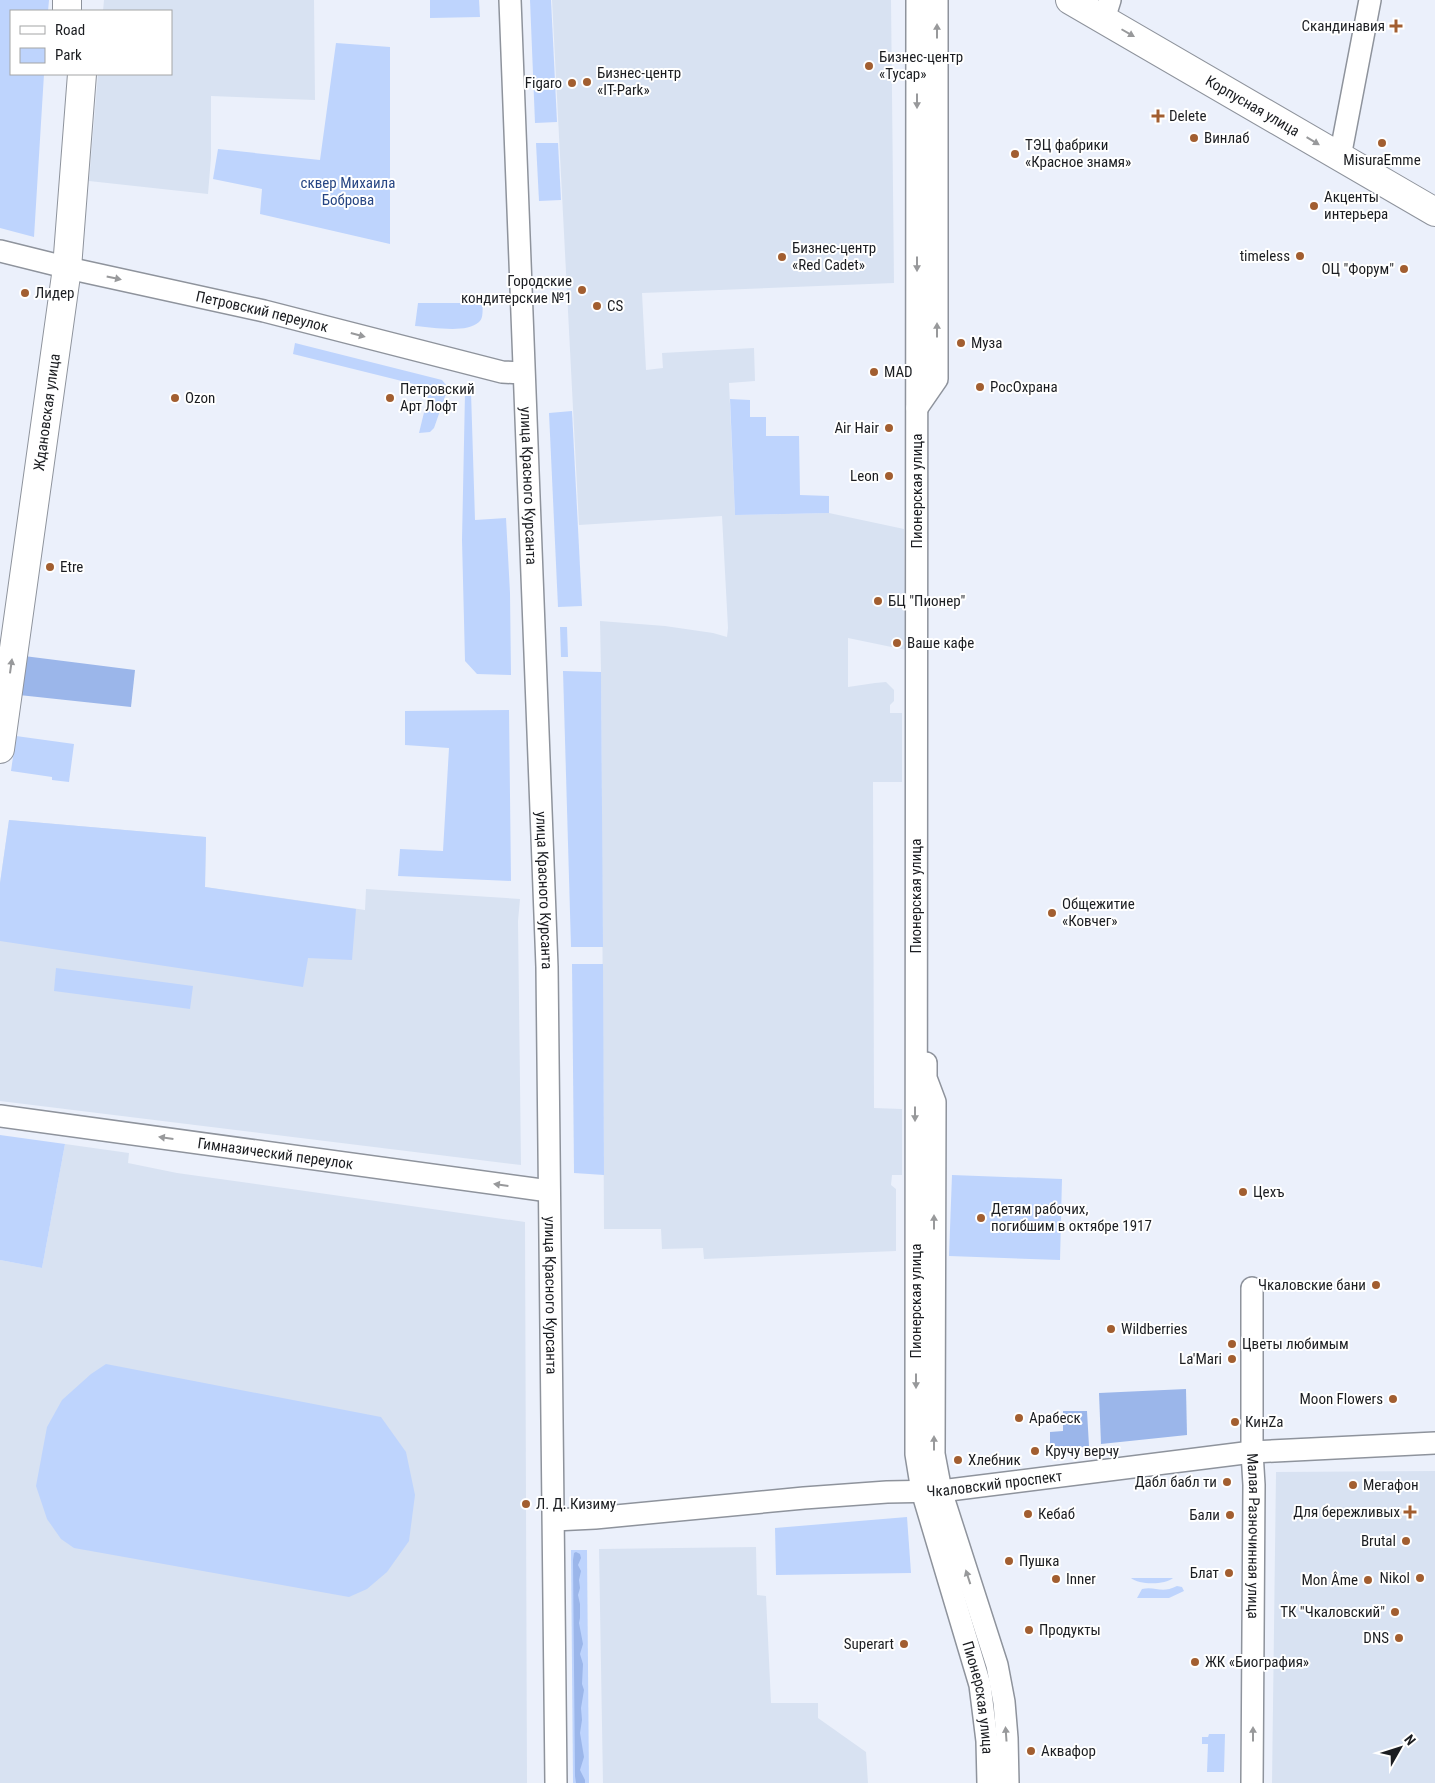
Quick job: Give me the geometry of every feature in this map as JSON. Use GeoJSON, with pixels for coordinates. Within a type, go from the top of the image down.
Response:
{"type":"FeatureCollection","features":[{"type":"Feature","properties":{"kind":"main road","name":"Корпусная улица"},"geometry":{"type":"LineString","coordinates":[[1070,0],[1107,10],[1340,157],[1435,212]]}},
{"type":"Feature","properties":{"kind":"main road","name":"Ждановская улица"},"geometry":{"type":"LineString","coordinates":[[0,615],[60,266],[64,75]]}},
{"type":"Feature","properties":{"kind":"main road","name":"Ждановская улица"},"geometry":{"type":"LineString","coordinates":[[0,749],[82,75]]}},
{"type":"Feature","properties":{"kind":"street","name":"улица Красного Курсанта"},"geometry":{"type":"LineString","coordinates":[[510,0],[546,958],[556,1783]]}},
{"type":"Feature","properties":{"kind":"street","name":"Пионерская улица"},"geometry":{"type":"LineString","coordinates":[[916,0],[916,1454],[996,1665],[1004,1702],[1008,1783]]}},
{"type":"Feature","properties":{"kind":"street"},"geometry":{"type":"LineString","coordinates":[[917,408],[937,379],[937,0]]}},
{"type":"Feature","properties":{"kind":"street"},"geometry":{"type":"LineString","coordinates":[[1340,157],[1370,0]]}},
{"type":"Feature","properties":{"kind":"street","name":"Петровский переулок"},"geometry":{"type":"LineString","coordinates":[[0,251],[60,266],[264,310],[502,372],[523,372]]}},
{"type":"Feature","properties":{"kind":"street","name":"Пионерская улица"},"geometry":{"type":"LineString","coordinates":[[916,995],[927,1025],[926,1078],[935,1102],[934,1454],[931,1491],[980,1685],[988,1741],[988,1783]]}},
{"type":"Feature","properties":{"kind":"street","name":"Гимназический переулок"},"geometry":{"type":"LineString","coordinates":[[0,1116],[549,1191]]}},
{"type":"Feature","properties":{"kind":"street","name":"Малая Разночинная улица"},"geometry":{"type":"LineString","coordinates":[[1252,1288],[1252,1452],[1254,1485],[1252,1783]]}},
{"type":"Feature","properties":{"kind":"street","name":"Чкаловский проспект"},"geometry":{"type":"LineString","coordinates":[[554,1520],[595,1518],[813,1497],[931,1491],[1252,1452],[1435,1443]]}},
{"type":"Feature","properties":{"kind":"shaded area"},"geometry":{"type":"Polygon","coordinates":[[[104,0],[314,0],[315,100],[211,96],[211,158],[208,194],[89,181],[98,75],[172,75],[172,10],[103,10],[104,0]]]}},
{"type":"Feature","properties":{"kind":"shaded area"},"geometry":{"type":"Polygon","coordinates":[[[552,0],[891,0],[894,283],[642,293],[646,370],[663,368],[662,353],[754,348],[755,381],[729,383],[735,515],[829,513],[904,529],[906,650],[848,638],[848,687],[886,682],[894,690],[894,701],[890,705],[890,713],[902,713],[902,782],[873,782],[874,1108],[902,1109],[902,1175],[892,1175],[891,1185],[896,1189],[896,1251],[704,1259],[703,1248],[662,1249],[661,1229],[604,1229],[600,621],[665,626],[727,637],[728,628],[722,516],[579,525],[552,0]]]}},
{"type":"Feature","properties":{"kind":"shaded area"},"geometry":{"type":"Polygon","coordinates":[[[24,656],[135,670],[131,707],[19,695],[24,656]]]}},
{"type":"Feature","properties":{"kind":"shaded area"},"geometry":{"type":"Polygon","coordinates":[[[9,820],[206,837],[205,887],[365,910],[366,889],[520,899],[518,921],[521,1165],[0,1101],[0,883],[9,820]]]}},
{"type":"Feature","properties":{"kind":"shaded area"},"geometry":{"type":"Polygon","coordinates":[[[65,1144],[129,1153],[128,1163],[177,1173],[525,1222],[527,1783],[0,1783],[0,1260],[42,1268],[65,1144]]]}},
{"type":"Feature","properties":{"kind":"shaded area"},"geometry":{"type":"Polygon","coordinates":[[[1186,1389],[1187,1435],[1101,1444],[1099,1393],[1186,1389]]]}},
{"type":"Feature","properties":{"kind":"shaded area"},"geometry":{"type":"Polygon","coordinates":[[[1063,1411],[1087,1411],[1089,1446],[1050,1452],[1050,1432],[1063,1431],[1063,1411]]]}},
{"type":"Feature","properties":{"kind":"shaded area"},"geometry":{"type":"Polygon","coordinates":[[[1435,1471],[1435,1783],[1272,1783],[1276,1472],[1435,1471]]]}},
{"type":"Feature","properties":{"kind":"shaded area"},"geometry":{"type":"Polygon","coordinates":[[[756,1547],[757,1595],[766,1596],[771,1703],[818,1703],[818,1718],[866,1752],[868,1783],[603,1783],[599,1549],[756,1547]]]}},
{"type":"Feature","properties":{"kind":"shaded area"},"geometry":{"type":"Polygon","coordinates":[[[574,1553],[580,1554],[581,1558],[578,1565],[581,1571],[578,1595],[580,1604],[579,1623],[583,1644],[580,1654],[583,1664],[582,1684],[584,1690],[580,1733],[584,1757],[580,1770],[585,1783],[576,1783],[575,1776],[573,1560],[574,1553]]]}},
{"type":"Feature","properties":{"kind":"green space"},"geometry":{"type":"Polygon","coordinates":[[[0,0],[49,0],[48,10],[10,10],[10,75],[44,75],[34,237],[0,228],[0,0]]]}},
{"type":"Feature","properties":{"kind":"green space"},"geometry":{"type":"Polygon","coordinates":[[[430,0],[479,0],[480,17],[430,18],[430,0]]]}},
{"type":"Feature","properties":{"kind":"green space"},"geometry":{"type":"Polygon","coordinates":[[[530,0],[551,0],[557,122],[535,123],[530,0]]]}},
{"type":"Feature","properties":{"kind":"green space","name":"сквер Михаила Боброва"},"geometry":{"type":"Polygon","coordinates":[[[336,43],[390,47],[390,244],[260,214],[262,189],[213,179],[218,149],[320,160],[336,43]]]}},
{"type":"Feature","properties":{"kind":"green space"},"geometry":{"type":"Polygon","coordinates":[[[536,143],[558,143],[561,200],[539,201],[536,143]]]}},
{"type":"Feature","properties":{"kind":"green space"},"geometry":{"type":"Polygon","coordinates":[[[418,303],[483,303],[482,316],[479,322],[466,328],[449,329],[415,326],[418,303]]]}},
{"type":"Feature","properties":{"kind":"green space"},"geometry":{"type":"Polygon","coordinates":[[[295,343],[442,380],[446,385],[447,391],[434,428],[430,432],[419,433],[430,388],[293,354],[295,343]]]}},
{"type":"Feature","properties":{"kind":"green space"},"geometry":{"type":"Polygon","coordinates":[[[471,392],[475,520],[506,518],[510,593],[511,675],[477,674],[465,661],[462,540],[465,393],[471,392]]]}},
{"type":"Feature","properties":{"kind":"green space"},"geometry":{"type":"Polygon","coordinates":[[[730,399],[750,400],[750,417],[766,417],[766,436],[799,436],[800,495],[829,496],[829,513],[735,515],[730,399]]]}},
{"type":"Feature","properties":{"kind":"green space"},"geometry":{"type":"Polygon","coordinates":[[[572,411],[582,606],[558,607],[549,413],[572,411]]]}},
{"type":"Feature","properties":{"kind":"green space"},"geometry":{"type":"Polygon","coordinates":[[[560,627],[567,627],[568,657],[561,657],[560,627]]]}},
{"type":"Feature","properties":{"kind":"green space"},"geometry":{"type":"Polygon","coordinates":[[[563,671],[601,672],[603,947],[571,947],[563,671]]]}},
{"type":"Feature","properties":{"kind":"green space"},"geometry":{"type":"Polygon","coordinates":[[[509,710],[511,881],[398,876],[400,849],[443,851],[449,748],[405,745],[405,711],[509,710]]]}},
{"type":"Feature","properties":{"kind":"green space"},"geometry":{"type":"Polygon","coordinates":[[[16,736],[74,744],[69,782],[52,780],[52,777],[11,771],[16,736]]]}},
{"type":"Feature","properties":{"kind":"green space"},"geometry":{"type":"Polygon","coordinates":[[[9,820],[206,837],[205,887],[356,909],[352,960],[308,958],[303,987],[0,941],[0,883],[9,820]]]}},
{"type":"Feature","properties":{"kind":"green space"},"geometry":{"type":"Polygon","coordinates":[[[572,964],[603,964],[604,1175],[574,1173],[572,964]]]}},
{"type":"Feature","properties":{"kind":"green space"},"geometry":{"type":"Polygon","coordinates":[[[56,968],[193,986],[190,1009],[54,991],[56,968]]]}},
{"type":"Feature","properties":{"kind":"green space"},"geometry":{"type":"Polygon","coordinates":[[[0,1135],[65,1144],[42,1268],[0,1260],[0,1135]]]}},
{"type":"Feature","properties":{"kind":"green space"},"geometry":{"type":"Polygon","coordinates":[[[952,1175],[1062,1179],[1060,1260],[949,1256],[952,1175]]]}},
{"type":"Feature","properties":{"kind":"green space"},"geometry":{"type":"Polygon","coordinates":[[[106,1364],[381,1417],[406,1452],[415,1495],[409,1541],[387,1572],[367,1589],[349,1597],[74,1548],[61,1539],[47,1519],[36,1486],[47,1427],[62,1400],[91,1374],[106,1364]]]}},
{"type":"Feature","properties":{"kind":"green space"},"geometry":{"type":"Polygon","coordinates":[[[907,1517],[911,1573],[776,1575],[775,1528],[907,1517]]]}},
{"type":"Feature","properties":{"kind":"green space"},"geometry":{"type":"Polygon","coordinates":[[[571,1550],[587,1550],[589,1783],[573,1783],[571,1550]]]}},
{"type":"Feature","properties":{"kind":"green space"},"geometry":{"type":"Polygon","coordinates":[[[1131,1578],[1173,1578],[1164,1582],[1152,1583],[1140,1582],[1131,1578]]]}},
{"type":"Feature","properties":{"kind":"green space"},"geometry":{"type":"Polygon","coordinates":[[[1177,1586],[1182,1587],[1184,1591],[1169,1598],[1137,1598],[1142,1589],[1163,1590],[1177,1586]]]}},
{"type":"Feature","properties":{"kind":"green space"},"geometry":{"type":"Polygon","coordinates":[[[1209,1734],[1225,1734],[1224,1772],[1207,1772],[1208,1744],[1202,1744],[1202,1737],[1208,1737],[1209,1734]]]}},
{"type":"Feature","properties":{"kind":"place","name":"Скандинавия"},"geometry":{"type":"Point","coordinates":[1396,26]}},
{"type":"Feature","properties":{"kind":"place","name":"Бизнес-центр «Тусар»"},"geometry":{"type":"Point","coordinates":[869,66]}},
{"type":"Feature","properties":{"kind":"place","name":"Бизнес-центр «IT-Park»"},"geometry":{"type":"Point","coordinates":[587,82]}},
{"type":"Feature","properties":{"kind":"place","name":"Figaro"},"geometry":{"type":"Point","coordinates":[572,83]}},
{"type":"Feature","properties":{"kind":"place","name":"Delete"},"geometry":{"type":"Point","coordinates":[1158,116]}},
{"type":"Feature","properties":{"kind":"place","name":"Винлаб"},"geometry":{"type":"Point","coordinates":[1194,138]}},
{"type":"Feature","properties":{"kind":"place","name":"MisuraEmme"},"geometry":{"type":"Point","coordinates":[1382,143]}},
{"type":"Feature","properties":{"kind":"place","name":"ТЭЦ фабрики «Красное знамя»"},"geometry":{"type":"Point","coordinates":[1015,154]}},
{"type":"Feature","properties":{"kind":"place","name":"Акценты интерьера"},"geometry":{"type":"Point","coordinates":[1314,206]}},
{"type":"Feature","properties":{"kind":"place","name":"timeless"},"geometry":{"type":"Point","coordinates":[1300,256]}},
{"type":"Feature","properties":{"kind":"place","name":"Бизнес-центр «Red Cadet»"},"geometry":{"type":"Point","coordinates":[782,257]}},
{"type":"Feature","properties":{"kind":"place","name":"ОЦ \"Форум\""},"geometry":{"type":"Point","coordinates":[1404,269]}},
{"type":"Feature","properties":{"kind":"place","name":"Городские кондитерские №1"},"geometry":{"type":"Point","coordinates":[582,290]}},
{"type":"Feature","properties":{"kind":"place","name":"Лидер"},"geometry":{"type":"Point","coordinates":[25,293]}},
{"type":"Feature","properties":{"kind":"place","name":"CS"},"geometry":{"type":"Point","coordinates":[597,306]}},
{"type":"Feature","properties":{"kind":"place","name":"Муза"},"geometry":{"type":"Point","coordinates":[961,343]}},
{"type":"Feature","properties":{"kind":"place","name":"MAD"},"geometry":{"type":"Point","coordinates":[874,372]}},
{"type":"Feature","properties":{"kind":"place","name":"РосОхрана"},"geometry":{"type":"Point","coordinates":[980,387]}},
{"type":"Feature","properties":{"kind":"place","name":"Ozon"},"geometry":{"type":"Point","coordinates":[175,398]}},
{"type":"Feature","properties":{"kind":"place","name":"Петровский Арт Лофт"},"geometry":{"type":"Point","coordinates":[390,398]}},
{"type":"Feature","properties":{"kind":"place","name":"Air Hair"},"geometry":{"type":"Point","coordinates":[889,428]}},
{"type":"Feature","properties":{"kind":"place","name":"Leon"},"geometry":{"type":"Point","coordinates":[889,476]}},
{"type":"Feature","properties":{"kind":"place","name":"Etre"},"geometry":{"type":"Point","coordinates":[50,567]}},
{"type":"Feature","properties":{"kind":"place","name":"БЦ \"Пионер\""},"geometry":{"type":"Point","coordinates":[878,601]}},
{"type":"Feature","properties":{"kind":"place","name":"Ваше кафе"},"geometry":{"type":"Point","coordinates":[897,643]}},
{"type":"Feature","properties":{"kind":"place","name":"Общежитие «Ковчег»"},"geometry":{"type":"Point","coordinates":[1052,913]}},
{"type":"Feature","properties":{"kind":"place","name":"Цехъ"},"geometry":{"type":"Point","coordinates":[1243,1192]}},
{"type":"Feature","properties":{"kind":"place","name":"Детям рабочих, погибшим в октябре 1917"},"geometry":{"type":"Point","coordinates":[981,1218]}},
{"type":"Feature","properties":{"kind":"place","name":"Чкаловские бани"},"geometry":{"type":"Point","coordinates":[1376,1285]}},
{"type":"Feature","properties":{"kind":"place","name":"Wildberries"},"geometry":{"type":"Point","coordinates":[1111,1329]}},
{"type":"Feature","properties":{"kind":"place","name":"Цветы любимым"},"geometry":{"type":"Point","coordinates":[1232,1344]}},
{"type":"Feature","properties":{"kind":"place","name":"La'Mari"},"geometry":{"type":"Point","coordinates":[1232,1359]}},
{"type":"Feature","properties":{"kind":"place","name":"Moon Flowers"},"geometry":{"type":"Point","coordinates":[1393,1399]}},
{"type":"Feature","properties":{"kind":"place","name":"Арабеск"},"geometry":{"type":"Point","coordinates":[1019,1418]}},
{"type":"Feature","properties":{"kind":"place","name":"КинZa"},"geometry":{"type":"Point","coordinates":[1235,1422]}},
{"type":"Feature","properties":{"kind":"place","name":"Кручу верчу"},"geometry":{"type":"Point","coordinates":[1035,1451]}},
{"type":"Feature","properties":{"kind":"place","name":"Хлебник"},"geometry":{"type":"Point","coordinates":[958,1460]}},
{"type":"Feature","properties":{"kind":"place","name":"Дабл бабл ти"},"geometry":{"type":"Point","coordinates":[1227,1482]}},
{"type":"Feature","properties":{"kind":"place","name":"Мегафон"},"geometry":{"type":"Point","coordinates":[1353,1485]}},
{"type":"Feature","properties":{"kind":"place","name":"Л. Д. Кизиму"},"geometry":{"type":"Point","coordinates":[526,1504]}},
{"type":"Feature","properties":{"kind":"place","name":"Для бережливых"},"geometry":{"type":"Point","coordinates":[1410,1512]}},
{"type":"Feature","properties":{"kind":"place","name":"Кебаб"},"geometry":{"type":"Point","coordinates":[1028,1514]}},
{"type":"Feature","properties":{"kind":"place","name":"Бали"},"geometry":{"type":"Point","coordinates":[1230,1515]}},
{"type":"Feature","properties":{"kind":"place","name":"Brutal"},"geometry":{"type":"Point","coordinates":[1406,1541]}},
{"type":"Feature","properties":{"kind":"place","name":"Пушка"},"geometry":{"type":"Point","coordinates":[1009,1561]}},
{"type":"Feature","properties":{"kind":"place","name":"Блат"},"geometry":{"type":"Point","coordinates":[1229,1573]}},
{"type":"Feature","properties":{"kind":"place","name":"Nikol"},"geometry":{"type":"Point","coordinates":[1420,1578]}},
{"type":"Feature","properties":{"kind":"place","name":"Inner"},"geometry":{"type":"Point","coordinates":[1056,1579]}},
{"type":"Feature","properties":{"kind":"place","name":"Mon Âme"},"geometry":{"type":"Point","coordinates":[1368,1580]}},
{"type":"Feature","properties":{"kind":"place","name":"ТК \"Чкаловский\""},"geometry":{"type":"Point","coordinates":[1395,1612]}},
{"type":"Feature","properties":{"kind":"place","name":"Продукты"},"geometry":{"type":"Point","coordinates":[1029,1630]}},
{"type":"Feature","properties":{"kind":"place","name":"DNS"},"geometry":{"type":"Point","coordinates":[1399,1638]}},
{"type":"Feature","properties":{"kind":"place","name":"Superart"},"geometry":{"type":"Point","coordinates":[904,1644]}},
{"type":"Feature","properties":{"kind":"place","name":"ЖК «Биография»"},"geometry":{"type":"Point","coordinates":[1195,1662]}},
{"type":"Feature","properties":{"kind":"place","name":"Аквафор"},"geometry":{"type":"Point","coordinates":[1031,1751]}}]}
